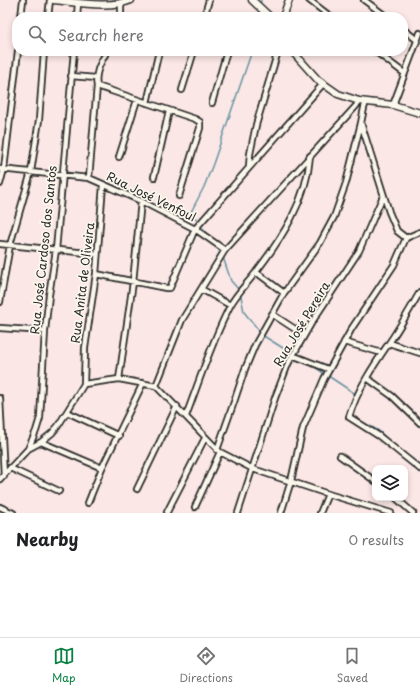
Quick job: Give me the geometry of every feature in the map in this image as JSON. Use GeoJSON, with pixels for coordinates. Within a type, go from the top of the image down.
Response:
{"type":"FeatureCollection","features":[{"type":"Feature","properties":{"kind":"main road"},"geometry":{"type":"LineString","coordinates":[[54,0],[93,4],[131,0]]}},
{"type":"Feature","properties":{"kind":"main road"},"geometry":{"type":"LineString","coordinates":[[93,4],[102,0]]}},
{"type":"Feature","properties":{"kind":"main road"},"geometry":{"type":"LineString","coordinates":[[285,12],[289,0]]}},
{"type":"Feature","properties":{"kind":"main road"},"geometry":{"type":"LineString","coordinates":[[252,1],[264,12]]}},
{"type":"Feature","properties":{"kind":"main road"},"geometry":{"type":"LineString","coordinates":[[296,56],[323,84],[338,94],[359,101],[393,105],[420,113]]}},
{"type":"Feature","properties":{"kind":"street"},"geometry":{"type":"LineString","coordinates":[[22,12],[23,0]]}},
{"type":"Feature","properties":{"kind":"street"},"geometry":{"type":"LineString","coordinates":[[49,12],[50,0]]}},
{"type":"Feature","properties":{"kind":"street"},"geometry":{"type":"LineString","coordinates":[[205,12],[209,0]]}},
{"type":"Feature","properties":{"kind":"street"},"geometry":{"type":"LineString","coordinates":[[309,0],[325,12]]}},
{"type":"Feature","properties":{"kind":"street"},"geometry":{"type":"LineString","coordinates":[[364,0],[380,12]]}},
{"type":"Feature","properties":{"kind":"street"},"geometry":{"type":"LineString","coordinates":[[118,2],[120,12]]}},
{"type":"Feature","properties":{"kind":"street"},"geometry":{"type":"LineString","coordinates":[[77,12],[78,3]]}},
{"type":"Feature","properties":{"kind":"street"},"geometry":{"type":"LineString","coordinates":[[408,33],[417,40]]}},
{"type":"Feature","properties":{"kind":"street"},"geometry":{"type":"LineString","coordinates":[[393,105],[420,33]]}},
{"type":"Feature","properties":{"kind":"street"},"geometry":{"type":"LineString","coordinates":[[0,184],[17,56]]}},
{"type":"Feature","properties":{"kind":"street"},"geometry":{"type":"LineString","coordinates":[[0,302],[10,245],[31,172],[39,120],[44,56]]}},
{"type":"Feature","properties":{"kind":"street","name":"Rua José Cardoso dos Santos"},"geometry":{"type":"LineString","coordinates":[[28,449],[40,418],[45,331],[56,250],[73,56]]}},
{"type":"Feature","properties":{"kind":"street"},"geometry":{"type":"LineString","coordinates":[[88,178],[97,86],[96,78],[99,66],[104,56]]}},
{"type":"Feature","properties":{"kind":"street"},"geometry":{"type":"LineString","coordinates":[[147,103],[159,56]]}},
{"type":"Feature","properties":{"kind":"street"},"geometry":{"type":"LineString","coordinates":[[182,90],[192,56]]}},
{"type":"Feature","properties":{"kind":"street"},"geometry":{"type":"LineString","coordinates":[[212,103],[225,56]]}},
{"type":"Feature","properties":{"kind":"street"},"geometry":{"type":"LineString","coordinates":[[249,166],[256,125],[277,56]]}},
{"type":"Feature","properties":{"kind":"street"},"geometry":{"type":"LineString","coordinates":[[382,56],[404,73]]}},
{"type":"Feature","properties":{"kind":"street"},"geometry":{"type":"LineString","coordinates":[[71,76],[96,78]]}},
{"type":"Feature","properties":{"kind":"street"},"geometry":{"type":"LineString","coordinates":[[96,274],[170,288],[195,229],[249,166],[323,84]]}},
{"type":"Feature","properties":{"kind":"street"},"geometry":{"type":"LineString","coordinates":[[97,86],[200,122],[200,128],[179,196]]}},
{"type":"Feature","properties":{"kind":"street"},"geometry":{"type":"LineString","coordinates":[[119,157],[138,100]]}},
{"type":"Feature","properties":{"kind":"street"},"geometry":{"type":"LineString","coordinates":[[156,386],[182,320],[225,250],[359,101]]}},
{"type":"Feature","properties":{"kind":"street"},"geometry":{"type":"LineString","coordinates":[[195,507],[218,451],[245,369],[255,345],[284,293],[320,243],[331,223],[348,177],[366,102]]}},
{"type":"Feature","properties":{"kind":"street"},"geometry":{"type":"LineString","coordinates":[[154,177],[169,111]]}},
{"type":"Feature","properties":{"kind":"street"},"geometry":{"type":"LineString","coordinates":[[361,123],[383,196],[395,228],[406,238]]}},
{"type":"Feature","properties":{"kind":"street"},"geometry":{"type":"LineString","coordinates":[[186,416],[214,341],[230,304],[278,242],[295,212],[307,182],[310,156]]}},
{"type":"Feature","properties":{"kind":"street","name":"Rua José Venfoul"},"geometry":{"type":"LineString","coordinates":[[2,169],[88,178],[141,201],[195,229],[225,250]]}},
{"type":"Feature","properties":{"kind":"street","name":"Rua Anita de Oliveira"},"geometry":{"type":"LineString","coordinates":[[84,384],[85,348],[96,274],[103,185]]}},
{"type":"Feature","properties":{"kind":"street","name":"Rua José Pereira"},"geometry":{"type":"LineString","coordinates":[[238,513],[275,398],[292,355],[360,251],[383,196]]}},
{"type":"Feature","properties":{"kind":"street"},"geometry":{"type":"LineString","coordinates":[[119,379],[133,282],[141,201]]}},
{"type":"Feature","properties":{"kind":"street"},"geometry":{"type":"LineString","coordinates":[[281,513],[291,481],[303,428],[328,369],[394,265],[406,238],[420,232]]}},
{"type":"Feature","properties":{"kind":"street"},"geometry":{"type":"LineString","coordinates":[[0,244],[97,254]]}},
{"type":"Feature","properties":{"kind":"street"},"geometry":{"type":"LineString","coordinates":[[256,272],[284,293]]}},
{"type":"Feature","properties":{"kind":"street"},"geometry":{"type":"LineString","coordinates":[[201,289],[230,304]]}},
{"type":"Feature","properties":{"kind":"street"},"geometry":{"type":"LineString","coordinates":[[420,292],[367,378],[354,403],[349,417],[379,436],[420,469]]}},
{"type":"Feature","properties":{"kind":"street"},"geometry":{"type":"LineString","coordinates":[[272,314],[304,335]]}},
{"type":"Feature","properties":{"kind":"street"},"geometry":{"type":"LineString","coordinates":[[0,328],[45,331]]}},
{"type":"Feature","properties":{"kind":"street"},"geometry":{"type":"LineString","coordinates":[[344,342],[382,353]]}},
{"type":"Feature","properties":{"kind":"street"},"geometry":{"type":"LineString","coordinates":[[389,343],[420,353]]}},
{"type":"Feature","properties":{"kind":"street"},"geometry":{"type":"LineString","coordinates":[[292,355],[328,369]]}},
{"type":"Feature","properties":{"kind":"street"},"geometry":{"type":"LineString","coordinates":[[367,378],[392,396],[420,423]]}},
{"type":"Feature","properties":{"kind":"street"},"geometry":{"type":"LineString","coordinates":[[0,480],[28,449],[41,442],[58,426],[84,384],[119,379],[156,386],[218,451],[253,469],[391,513]]}},
{"type":"Feature","properties":{"kind":"street"},"geometry":{"type":"LineString","coordinates":[[88,503],[102,468],[119,436],[143,383]]}},
{"type":"Feature","properties":{"kind":"street"},"geometry":{"type":"LineString","coordinates":[[0,398],[4,476]]}},
{"type":"Feature","properties":{"kind":"street"},"geometry":{"type":"LineString","coordinates":[[137,489],[176,406]]}},
{"type":"Feature","properties":{"kind":"street"},"geometry":{"type":"LineString","coordinates":[[67,412],[119,436]]}},
{"type":"Feature","properties":{"kind":"street"},"geometry":{"type":"LineString","coordinates":[[167,512],[205,438]]}},
{"type":"Feature","properties":{"kind":"street"},"geometry":{"type":"LineString","coordinates":[[41,442],[102,468]]}},
{"type":"Feature","properties":{"kind":"street"},"geometry":{"type":"LineString","coordinates":[[340,456],[372,479]]}},
{"type":"Feature","properties":{"kind":"street"},"geometry":{"type":"LineString","coordinates":[[10,468],[58,491]]}},
{"type":"Feature","properties":{"kind":"street"},"geometry":{"type":"LineString","coordinates":[[320,513],[328,494]]}},
{"type":"Feature","properties":{"kind":"street"},"geometry":{"type":"LineString","coordinates":[[399,501],[413,513]]}},
{"type":"Feature","properties":{"kind":"street"},"geometry":{"type":"LineString","coordinates":[[0,507],[13,513]]}},
{"type":"Feature","properties":{"kind":"waterway"},"geometry":{"type":"LineString","coordinates":[[260,5],[261,0]]}},
{"type":"Feature","properties":{"kind":"waterway"},"geometry":{"type":"LineString","coordinates":[[208,236],[191,212],[204,187],[213,164],[250,56]]}},
{"type":"Feature","properties":{"kind":"waterway"},"geometry":{"type":"LineString","coordinates":[[215,245],[221,253]]}},
{"type":"Feature","properties":{"kind":"waterway"},"geometry":{"type":"LineString","coordinates":[[223,257],[231,281],[240,291],[244,312],[260,332]]}},
{"type":"Feature","properties":{"kind":"waterway"},"geometry":{"type":"LineString","coordinates":[[262,335],[291,353]]}},
{"type":"Feature","properties":{"kind":"waterway"},"geometry":{"type":"LineString","coordinates":[[310,364],[357,395]]}},
{"type":"Feature","properties":{"kind":"waterway"},"geometry":{"type":"LineString","coordinates":[[353,417],[379,431],[397,448]]}}]}
